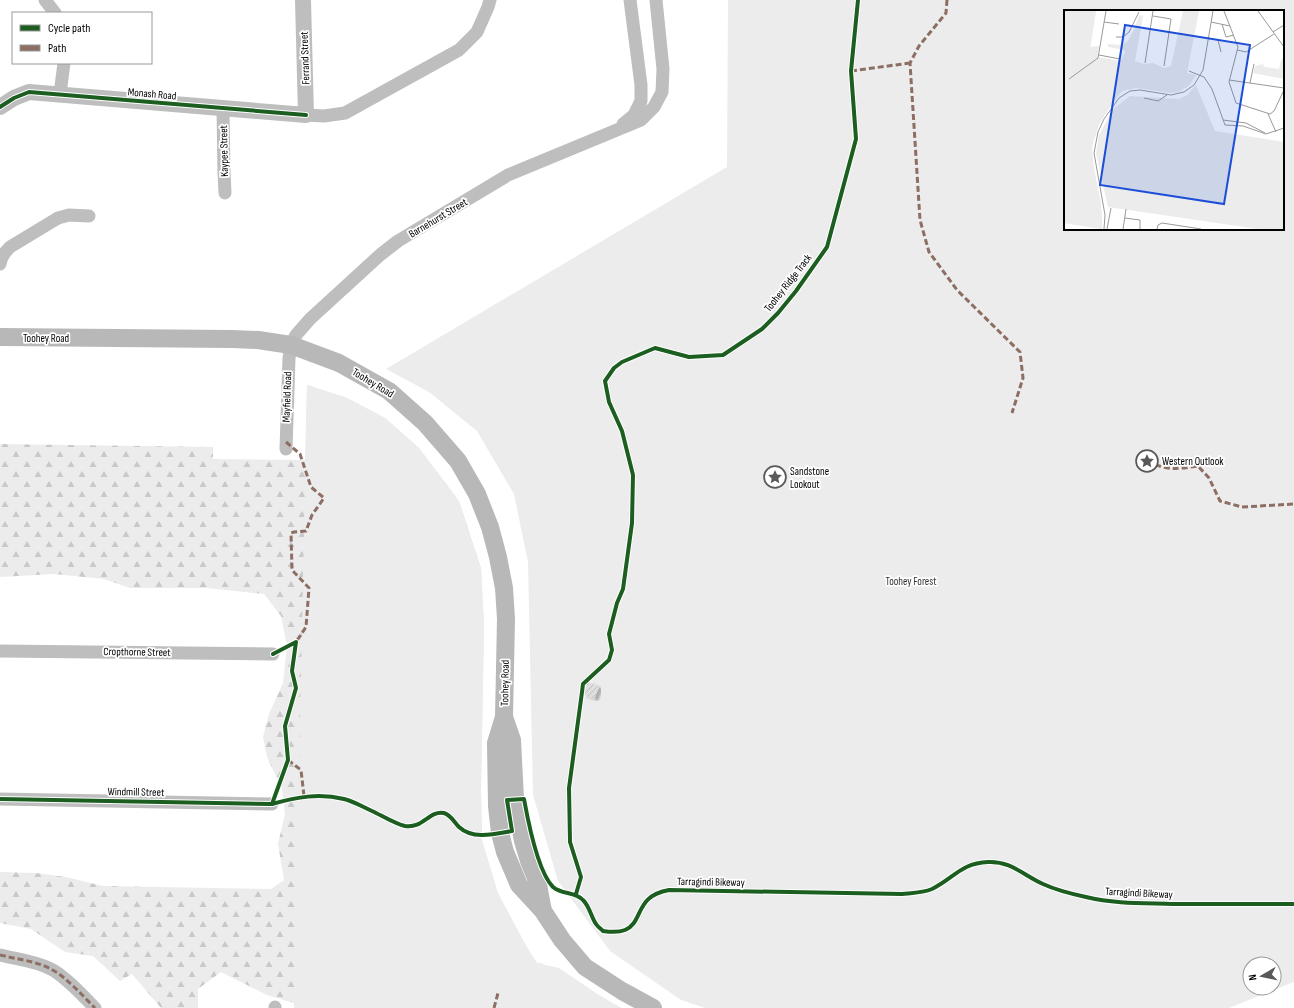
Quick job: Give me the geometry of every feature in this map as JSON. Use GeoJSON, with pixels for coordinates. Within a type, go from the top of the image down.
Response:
{"type":"FeatureCollection","features":[{"type":"Feature","properties":{"kind":"main road","name":"Toohey Road"},"geometry":{"type":"LineString","coordinates":[[0,337],[232,339],[258,340],[291,345],[339,363],[389,390],[425,423],[458,461],[477,494],[490,527],[498,557],[504,588],[506,619],[504,717],[512,740],[515,799],[523,841],[537,880],[543,911],[562,940],[585,966],[622,991],[653,1008]]}},
{"type":"Feature","properties":{"kind":"street"},"geometry":{"type":"LineString","coordinates":[[45,0],[54,12]]}},
{"type":"Feature","properties":{"kind":"street","name":"Ferrand Street"},"geometry":{"type":"LineString","coordinates":[[303,0],[306,115]]}},
{"type":"Feature","properties":{"kind":"street","name":"Monash Road"},"geometry":{"type":"LineString","coordinates":[[0,107],[14,98],[29,92],[306,115],[324,116],[345,113],[459,50],[477,32],[490,0]]}},
{"type":"Feature","properties":{"kind":"street","name":"Barnehurst Street"},"geometry":{"type":"LineString","coordinates":[[614,131],[634,115],[641,102],[641,85],[630,0]]}},
{"type":"Feature","properties":{"kind":"street","name":"Barnehurst Street"},"geometry":{"type":"LineString","coordinates":[[291,345],[296,335],[310,319],[380,255],[398,241],[508,176],[641,120],[654,107],[662,92],[663,69],[656,0]]}},
{"type":"Feature","properties":{"kind":"street"},"geometry":{"type":"LineString","coordinates":[[60,94],[64,64]]}},
{"type":"Feature","properties":{"kind":"street","name":"Kaypee Street"},"geometry":{"type":"LineString","coordinates":[[223,109],[225,193]]}},
{"type":"Feature","properties":{"kind":"street"},"geometry":{"type":"LineString","coordinates":[[0,264],[0,260],[10,247],[58,218],[69,215],[89,216]]}},
{"type":"Feature","properties":{"kind":"street","name":"Mayfield Road"},"geometry":{"type":"LineString","coordinates":[[286,448],[289,358],[291,345]]}},
{"type":"Feature","properties":{"kind":"street","name":"Cropthorne Street"},"geometry":{"type":"LineString","coordinates":[[0,651],[273,654]]}},
{"type":"Feature","properties":{"kind":"street","name":"Windmill Street"},"geometry":{"type":"LineString","coordinates":[[0,799],[272,804]]}},
{"type":"Feature","properties":{"kind":"street"},"geometry":{"type":"LineString","coordinates":[[0,955],[52,969],[95,1008]]}},
{"type":"Feature","properties":{"kind":"green space","name":"Toohey Forest"},"geometry":{"type":"Polygon","coordinates":[[[728,0],[1294,0],[1294,982],[1282,987],[1282,956],[1242,956],[1242,996],[1259,996],[1229,1008],[705,1008],[681,1000],[610,951],[558,881],[533,795],[528,562],[514,494],[477,431],[429,392],[386,369],[727,167],[728,0]]]}},
{"type":"Feature","properties":{"kind":"green space"},"geometry":{"type":"Polygon","coordinates":[[[307,385],[347,398],[385,418],[419,448],[459,501],[481,568],[484,624],[481,791],[482,840],[458,841],[537,963],[541,963],[621,1008],[294,1008],[294,1003],[267,995],[221,972],[198,989],[198,1008],[161,1008],[132,974],[120,981],[93,956],[65,952],[31,929],[0,923],[0,872],[36,873],[66,877],[103,886],[271,889],[284,880],[278,844],[285,814],[282,789],[267,757],[263,737],[269,714],[283,683],[287,646],[281,616],[264,594],[207,588],[130,588],[104,579],[54,574],[0,577],[0,444],[213,447],[213,459],[305,460],[307,385]]]}},
{"type":"Feature","properties":{"kind":"green space"},"geometry":{"type":"Polygon","coordinates":[[[307,385],[347,398],[385,418],[419,448],[459,501],[481,568],[484,624],[481,791],[482,840],[498,893],[537,963],[559,968],[621,1008],[294,1008],[307,385]]]}},
{"type":"Feature","properties":{"kind":"building"},"geometry":{"type":"Polygon","coordinates":[[[588,682],[599,687],[594,699],[583,695],[588,682]]]}},
{"type":"Feature","properties":{"kind":"marked path"},"geometry":{"type":"LineString","coordinates":[[947,0],[946,13],[919,46],[910,63],[920,220],[929,252],[957,290],[1020,352],[1023,378],[1012,413]]}},
{"type":"Feature","properties":{"kind":"marked path"},"geometry":{"type":"LineString","coordinates":[[851,71],[910,63]]}},
{"type":"Feature","properties":{"kind":"marked path"},"geometry":{"type":"LineString","coordinates":[[286,442],[300,454],[311,487],[324,498],[312,515],[306,531],[291,533],[292,570],[309,588],[306,627],[296,642]]}},
{"type":"Feature","properties":{"kind":"marked path"},"geometry":{"type":"LineString","coordinates":[[1147,461],[1167,468],[1198,466],[1209,478],[1220,501],[1242,507],[1294,504]]}},
{"type":"Feature","properties":{"kind":"marked path"},"geometry":{"type":"LineString","coordinates":[[288,760],[301,770],[304,796]]}},
{"type":"Feature","properties":{"kind":"marked path"},"geometry":{"type":"LineString","coordinates":[[0,955],[32,962],[57,972],[95,1008]]}},
{"type":"Feature","properties":{"kind":"marked path"},"geometry":{"type":"LineString","coordinates":[[494,1008],[498,993]]}},
{"type":"Feature","properties":{"kind":"cycle path","name":"Toohey Ridge Track"},"geometry":{"type":"LineString","coordinates":[[576,894],[581,877],[570,842],[569,788],[583,684],[609,660],[612,650],[609,634],[617,603],[623,589],[632,523],[633,475],[622,431],[609,402],[605,381],[614,368],[622,362],[655,348],[689,357],[723,355],[762,329],[778,313],[796,291],[827,247],[856,139],[851,71],[858,0]]}},
{"type":"Feature","properties":{"kind":"cycle path"},"geometry":{"type":"LineString","coordinates":[[0,107],[14,98],[29,92],[306,115]]}},
{"type":"Feature","properties":{"kind":"cycle path"},"geometry":{"type":"LineString","coordinates":[[272,804],[288,760],[285,726],[296,688],[292,671],[296,642],[273,654]]}},
{"type":"Feature","properties":{"kind":"cycle path","name":"Tarragindi Bikeway"},"geometry":{"type":"LineString","coordinates":[[0,799],[272,804],[290,799],[326,796],[351,801],[405,826],[417,825],[434,814],[444,813],[451,817],[459,827],[471,834],[477,835],[512,831],[507,800],[524,799],[534,846],[548,880],[553,887],[560,891],[580,897],[587,906],[598,926],[603,931],[611,932],[622,931],[631,926],[645,903],[650,898],[658,893],[669,890],[914,893],[932,889],[971,865],[988,862],[996,862],[1010,866],[1043,884],[1059,890],[1108,901],[1173,904],[1294,904]]}},
{"type":"Feature","properties":{"kind":"place","name":"Western Outlook"},"geometry":{"type":"Point","coordinates":[1147,461]}},
{"type":"Feature","properties":{"kind":"place","name":"Sandstone Lookout"},"geometry":{"type":"Point","coordinates":[775,477]}}]}
